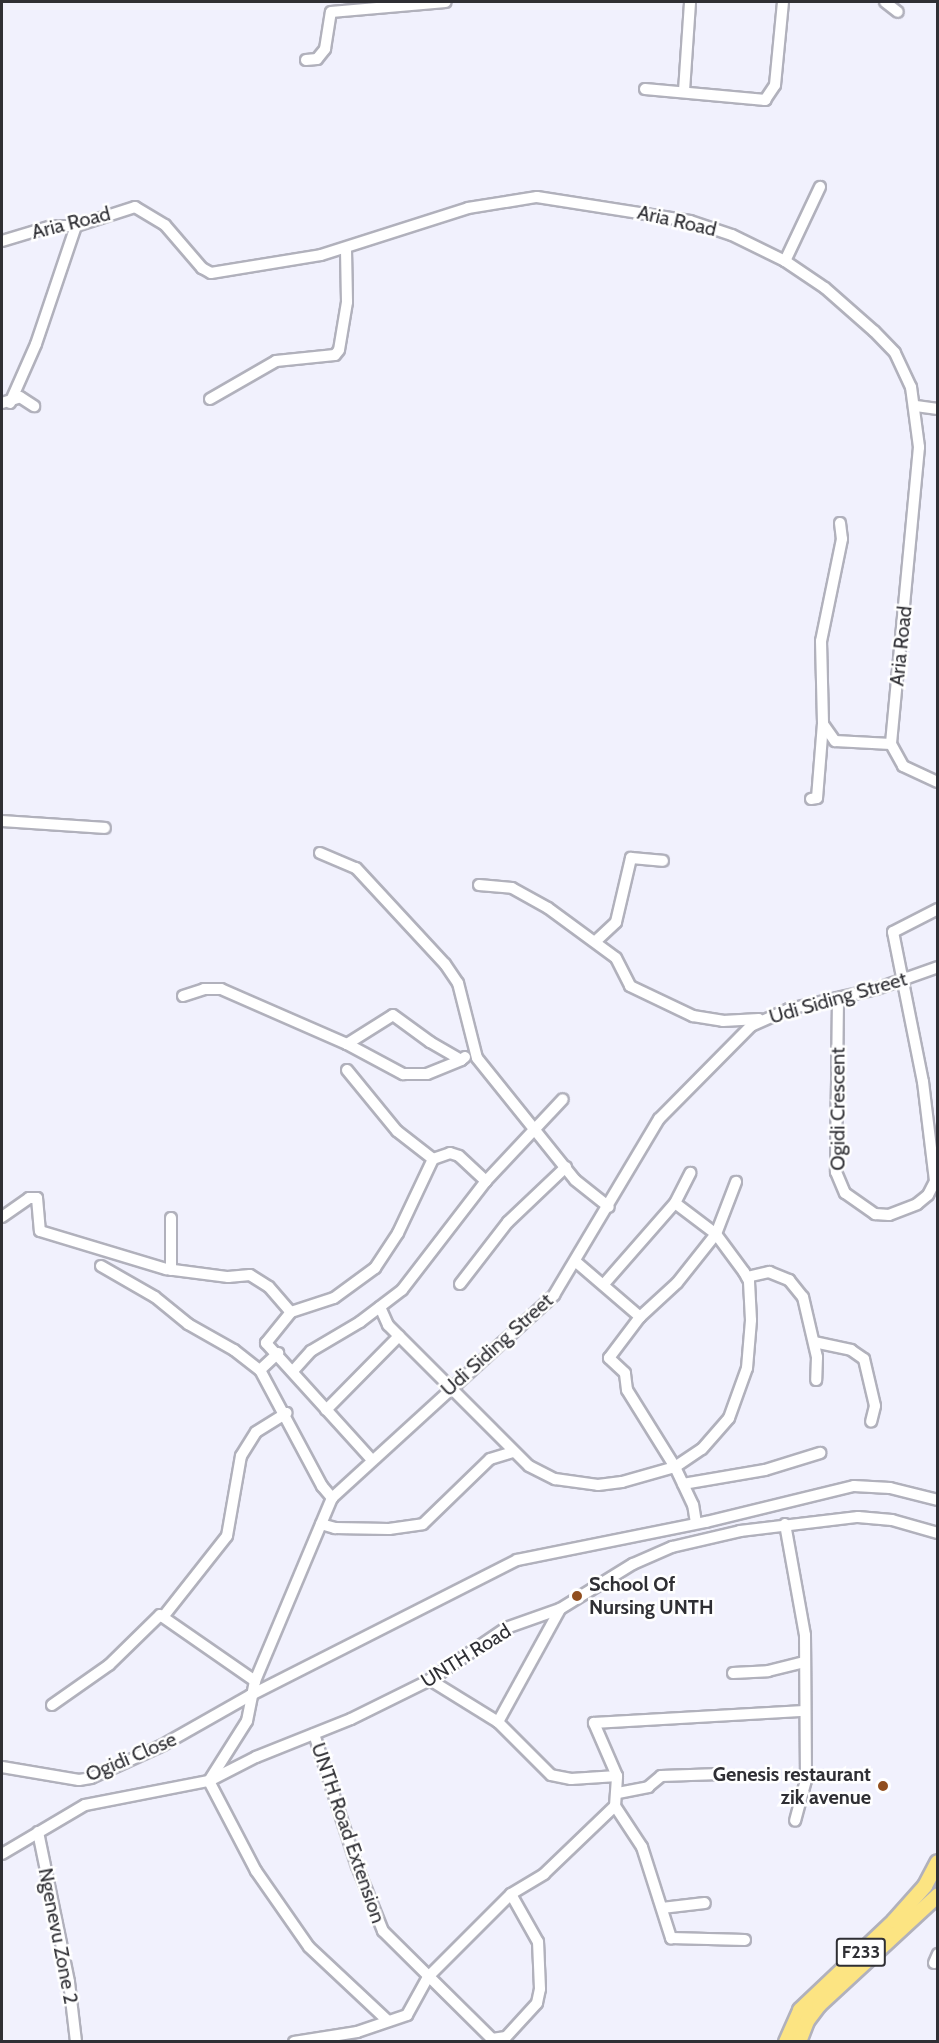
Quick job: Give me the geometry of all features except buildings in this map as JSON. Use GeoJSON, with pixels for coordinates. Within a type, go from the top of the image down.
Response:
{"type":"FeatureCollection","features":[{"type":"Feature","properties":{"kind":"main road","name":"F233"},"geometry":{"type":"LineString","coordinates":[[796,2041],[792,2022],[811,1996],[894,1921],[925,1885],[937,1864]]}},
{"type":"Feature","properties":{"kind":"main road","name":"F233"},"geometry":{"type":"LineString","coordinates":[[796,2041],[819,2005],[938,1895]]}},
{"type":"Feature","properties":{"kind":"street"},"geometry":{"type":"LineString","coordinates":[[306,60],[317,59],[325,49],[332,7],[446,2]]}},
{"type":"Feature","properties":{"kind":"street"},"geometry":{"type":"LineString","coordinates":[[684,91],[690,2]]}},
{"type":"Feature","properties":{"kind":"street"},"geometry":{"type":"LineString","coordinates":[[645,89],[762,100],[769,96],[775,85],[783,2]]}},
{"type":"Feature","properties":{"kind":"street"},"geometry":{"type":"LineString","coordinates":[[885,2],[898,12]]}},
{"type":"Feature","properties":{"kind":"street"},"geometry":{"type":"LineString","coordinates":[[785,261],[820,187]]}},
{"type":"Feature","properties":{"kind":"street","name":"Aria Road"},"geometry":{"type":"LineString","coordinates":[[2,241],[52,226],[76,226],[128,207],[140,208],[178,237],[202,268],[211,273],[346,249],[468,208],[537,197],[690,221],[732,235],[785,261],[825,288],[895,353],[916,406],[920,447],[891,744]]}},
{"type":"Feature","properties":{"kind":"street"},"geometry":{"type":"LineString","coordinates":[[6,403],[36,344],[76,226]]}},
{"type":"Feature","properties":{"kind":"street"},"geometry":{"type":"LineString","coordinates":[[210,399],[237,387],[276,361],[335,355],[339,350],[347,302],[346,249]]}},
{"type":"Feature","properties":{"kind":"street"},"geometry":{"type":"LineString","coordinates":[[6,403],[20,397],[34,406]]}},
{"type":"Feature","properties":{"kind":"street"},"geometry":{"type":"LineString","coordinates":[[916,406],[938,409]]}},
{"type":"Feature","properties":{"kind":"street"},"geometry":{"type":"LineString","coordinates":[[811,799],[817,798],[823,723],[821,641],[842,539],[840,523]]}},
{"type":"Feature","properties":{"kind":"street"},"geometry":{"type":"LineString","coordinates":[[823,723],[835,741],[891,744],[893,753],[903,766],[938,782]]}},
{"type":"Feature","properties":{"kind":"street"},"geometry":{"type":"LineString","coordinates":[[2,821],[105,828]]}},
{"type":"Feature","properties":{"kind":"street"},"geometry":{"type":"LineString","coordinates":[[320,853],[356,868],[445,964],[458,983],[474,1053],[566,1167],[609,1207]]}},
{"type":"Feature","properties":{"kind":"street"},"geometry":{"type":"LineString","coordinates":[[597,940],[615,922],[631,858],[663,861]]}},
{"type":"Feature","properties":{"kind":"street"},"geometry":{"type":"LineString","coordinates":[[479,885],[512,888],[597,940],[616,957],[630,986],[693,1016],[723,1021],[763,1019]]}},
{"type":"Feature","properties":{"kind":"street","name":"Ogidi Crescent"},"geometry":{"type":"LineString","coordinates":[[838,999],[836,1172],[845,1193],[875,1214],[889,1215],[917,1204],[928,1195],[935,1181],[931,1130],[905,981],[893,932],[938,909]]}},
{"type":"Feature","properties":{"kind":"street","name":"Udi Siding Street"},"geometry":{"type":"LineString","coordinates":[[208,1781],[247,1721],[255,1681],[332,1498],[452,1385],[554,1295],[609,1207],[659,1119],[741,1034],[763,1019],[905,981],[938,968]]}},
{"type":"Feature","properties":{"kind":"street"},"geometry":{"type":"LineString","coordinates":[[183,996],[204,989],[221,989],[347,1044],[412,1076],[442,1069],[474,1053]]}},
{"type":"Feature","properties":{"kind":"street"},"geometry":{"type":"LineString","coordinates":[[347,1044],[393,1015],[460,1060]]}},
{"type":"Feature","properties":{"kind":"street"},"geometry":{"type":"LineString","coordinates":[[347,1070],[363,1086],[382,1118],[433,1159]]}},
{"type":"Feature","properties":{"kind":"street"},"geometry":{"type":"LineString","coordinates":[[293,1371],[311,1351],[380,1307],[402,1290],[486,1181],[537,1130],[563,1099]]}},
{"type":"Feature","properties":{"kind":"street"},"geometry":{"type":"LineString","coordinates":[[372,1460],[293,1377],[293,1371],[266,1340],[291,1312],[334,1298],[375,1268],[398,1233],[433,1159],[450,1153],[459,1156],[486,1181]]}},
{"type":"Feature","properties":{"kind":"street"},"geometry":{"type":"LineString","coordinates":[[460,1284],[508,1222],[566,1167]]}},
{"type":"Feature","properties":{"kind":"street"},"geometry":{"type":"LineString","coordinates":[[604,1284],[675,1203],[690,1173]]}},
{"type":"Feature","properties":{"kind":"street"},"geometry":{"type":"LineString","coordinates":[[696,1523],[675,1467],[627,1390],[625,1373],[609,1358],[640,1317],[677,1283],[716,1234],[736,1182]]}},
{"type":"Feature","properties":{"kind":"street"},"geometry":{"type":"LineString","coordinates":[[2,1216],[29,1198],[37,1198],[40,1231],[171,1270],[228,1277],[250,1275],[269,1287],[291,1312]]}},
{"type":"Feature","properties":{"kind":"street"},"geometry":{"type":"LineString","coordinates":[[380,1307],[387,1325],[452,1385],[513,1452],[529,1466],[570,1483],[622,1482],[675,1467],[717,1433],[739,1394],[751,1339],[747,1277],[716,1234],[675,1203]]}},
{"type":"Feature","properties":{"kind":"street"},"geometry":{"type":"LineString","coordinates":[[171,1218],[171,1270]]}},
{"type":"Feature","properties":{"kind":"street"},"geometry":{"type":"LineString","coordinates":[[575,1261],[640,1317]]}},
{"type":"Feature","properties":{"kind":"street"},"geometry":{"type":"LineString","coordinates":[[101,1266],[155,1297],[188,1324],[234,1350],[260,1370],[285,1413],[318,1479],[332,1498]]}},
{"type":"Feature","properties":{"kind":"street"},"geometry":{"type":"LineString","coordinates":[[747,1277],[769,1272],[789,1280],[803,1297],[814,1342],[816,1380]]}},
{"type":"Feature","properties":{"kind":"street"},"geometry":{"type":"LineString","coordinates":[[326,1410],[399,1336]]}},
{"type":"Feature","properties":{"kind":"street"},"geometry":{"type":"LineString","coordinates":[[814,1342],[851,1350],[864,1359],[875,1406],[871,1422]]}},
{"type":"Feature","properties":{"kind":"street"},"geometry":{"type":"LineString","coordinates":[[260,1370],[278,1353]]}},
{"type":"Feature","properties":{"kind":"street"},"geometry":{"type":"LineString","coordinates":[[163,1617],[227,1536],[241,1456],[256,1432],[285,1413]]}},
{"type":"Feature","properties":{"kind":"street"},"geometry":{"type":"LineString","coordinates":[[321,1524],[335,1528],[389,1529],[423,1524],[490,1459],[513,1452]]}},
{"type":"Feature","properties":{"kind":"street"},"geometry":{"type":"LineString","coordinates":[[683,1484],[765,1470],[820,1453]]}},
{"type":"Feature","properties":{"kind":"street","name":"Ogidi Close"},"geometry":{"type":"LineString","coordinates":[[2,1767],[79,1780],[91,1778],[187,1733],[251,1695],[517,1560],[696,1523],[854,1486],[890,1488],[938,1500]]}},
{"type":"Feature","properties":{"kind":"street","name":"UNTH Road"},"geometry":{"type":"LineString","coordinates":[[2,1854],[99,1800],[208,1781],[314,1734],[430,1680],[506,1628],[560,1609],[633,1564],[672,1548],[785,1524],[875,1518],[938,1533]]}},
{"type":"Feature","properties":{"kind":"street"},"geometry":{"type":"LineString","coordinates":[[785,1524],[788,1558],[804,1617],[806,1780],[795,1821]]}},
{"type":"Feature","properties":{"kind":"street"},"geometry":{"type":"LineString","coordinates":[[498,1722],[560,1609]]}},
{"type":"Feature","properties":{"kind":"street"},"geometry":{"type":"LineString","coordinates":[[52,1705],[81,1688],[158,1616],[163,1617],[255,1681]]}},
{"type":"Feature","properties":{"kind":"street"},"geometry":{"type":"LineString","coordinates":[[734,1673],[768,1671],[805,1662]]}},
{"type":"Feature","properties":{"kind":"street"},"geometry":{"type":"LineString","coordinates":[[430,1680],[498,1722],[551,1775],[571,1779],[617,1776]]}},
{"type":"Feature","properties":{"kind":"street"},"geometry":{"type":"LineString","coordinates":[[294,2042],[357,2032],[407,2015],[428,1977],[511,1894],[544,1874],[615,1806],[618,1793],[617,1776],[594,1724],[804,1711]]}},
{"type":"Feature","properties":{"kind":"street","name":"UNTH Road Extension"},"geometry":{"type":"LineString","coordinates":[[314,1734],[378,1923],[428,1977],[492,2039],[506,2037],[537,2003],[540,1989],[538,1942],[511,1894]]}},
{"type":"Feature","properties":{"kind":"street"},"geometry":{"type":"LineString","coordinates":[[618,1793],[648,1787],[661,1776],[720,1774]]}},
{"type":"Feature","properties":{"kind":"street"},"geometry":{"type":"LineString","coordinates":[[208,1781],[256,1871],[309,1947],[388,2021]]}},
{"type":"Feature","properties":{"kind":"street"},"geometry":{"type":"LineString","coordinates":[[615,1806],[642,1847],[663,1908],[670,1938],[745,1940]]}},
{"type":"Feature","properties":{"kind":"street","name":"Ngenevu Zone 2"},"geometry":{"type":"LineString","coordinates":[[38,1832],[76,2042]]}},
{"type":"Feature","properties":{"kind":"street"},"geometry":{"type":"LineString","coordinates":[[663,1908],[705,1903]]}},
{"type":"Feature","properties":{"kind":"place","name":"School Of Nursing UNTH"},"geometry":{"type":"Point","coordinates":[577,1596]}},
{"type":"Feature","properties":{"kind":"place","name":"Genesis restaurant zik avenue"},"geometry":{"type":"Point","coordinates":[883,1786]}}]}
